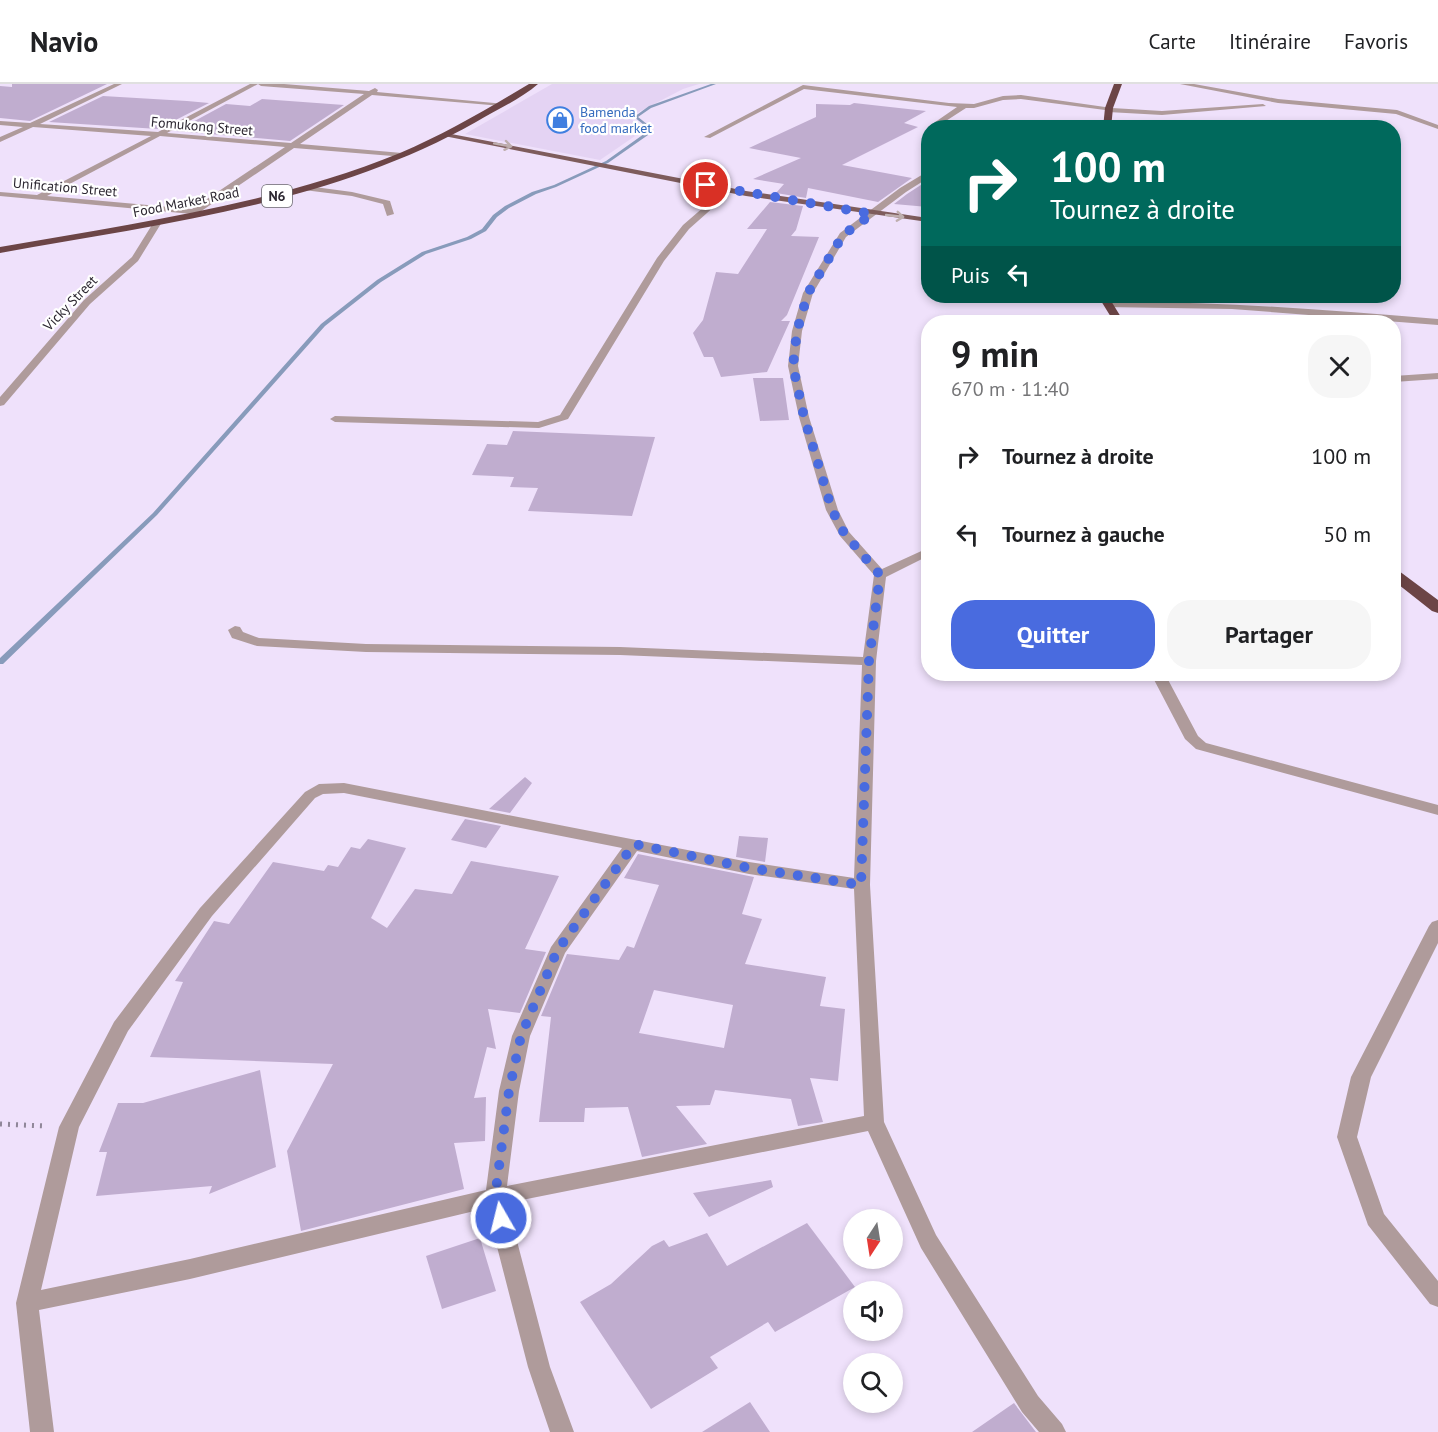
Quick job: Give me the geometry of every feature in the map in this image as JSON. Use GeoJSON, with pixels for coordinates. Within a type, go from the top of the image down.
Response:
{"type":"FeatureCollection","features":[{"type":"Feature","properties":{"kind":"highway","name":"Food Market Road"},"geometry":{"type":"LineString","coordinates":[[0,250],[158,222],[307,188],[402,155],[446,135],[534,84]]}},
{"type":"Feature","properties":{"kind":"highway"},"geometry":{"type":"LineString","coordinates":[[1107,120],[1108,109],[1118,84]]}},
{"type":"Feature","properties":{"kind":"highway"},"geometry":{"type":"LineString","coordinates":[[1401,579],[1438,608]]}},
{"type":"Feature","properties":{"kind":"main road"},"geometry":{"type":"LineString","coordinates":[[446,135],[609,168],[872,214],[921,219]]}},
{"type":"Feature","properties":{"kind":"street"},"geometry":{"type":"LineString","coordinates":[[0,140],[119,84]]}},
{"type":"Feature","properties":{"kind":"street"},"geometry":{"type":"LineString","coordinates":[[37,198],[255,84]]}},
{"type":"Feature","properties":{"kind":"street"},"geometry":{"type":"LineString","coordinates":[[261,84],[502,104]]}},
{"type":"Feature","properties":{"kind":"street"},"geometry":{"type":"LineString","coordinates":[[196,214],[292,146],[386,84]]}},
{"type":"Feature","properties":{"kind":"street"},"geometry":{"type":"LineString","coordinates":[[1183,84],[1299,104],[1397,112],[1438,127]]}},
{"type":"Feature","properties":{"kind":"street"},"geometry":{"type":"LineString","coordinates":[[708,136],[803,87],[964,106],[980,105],[1003,98],[1021,97],[1108,109],[1162,113],[1299,104]]}},
{"type":"Feature","properties":{"kind":"street"},"geometry":{"type":"LineString","coordinates":[[942,120],[964,106]]}},
{"type":"Feature","properties":{"kind":"street","name":"Fomukong Street"},"geometry":{"type":"LineString","coordinates":[[0,123],[402,155]]}},
{"type":"Feature","properties":{"kind":"street"},"geometry":{"type":"LineString","coordinates":[[921,179],[843,235],[808,293],[797,331],[793,366],[804,417],[832,510],[844,533],[880,575],[869,661],[861,885],[874,1122],[928,1241],[1030,1404],[1054,1432]]}},
{"type":"Feature","properties":{"kind":"street"},"geometry":{"type":"LineString","coordinates":[[307,188],[352,194],[387,203],[390,214]]}},
{"type":"Feature","properties":{"kind":"street"},"geometry":{"type":"LineString","coordinates":[[335,419],[539,425],[564,417],[660,260],[686,227],[730,189]]}},
{"type":"Feature","properties":{"kind":"street","name":"Unification Street"},"geometry":{"type":"LineString","coordinates":[[0,194],[196,214]]}},
{"type":"Feature","properties":{"kind":"street","name":"Vicky Street"},"geometry":{"type":"LineString","coordinates":[[0,404],[87,302],[135,259],[158,222]]}},
{"type":"Feature","properties":{"kind":"street"},"geometry":{"type":"LineString","coordinates":[[1164,303],[1241,306],[1352,315]]}},
{"type":"Feature","properties":{"kind":"street"},"geometry":{"type":"LineString","coordinates":[[1401,319],[1438,322]]}},
{"type":"Feature","properties":{"kind":"street"},"geometry":{"type":"LineString","coordinates":[[1401,379],[1438,376]]}},
{"type":"Feature","properties":{"kind":"street"},"geometry":{"type":"LineString","coordinates":[[880,575],[921,555]]}},
{"type":"Feature","properties":{"kind":"street"},"geometry":{"type":"LineString","coordinates":[[235,630],[237,635],[244,639],[257,642],[355,647],[620,651],[869,661]]}},
{"type":"Feature","properties":{"kind":"street"},"geometry":{"type":"LineString","coordinates":[[1162,681],[1192,739],[1201,746],[1438,810]]}},
{"type":"Feature","properties":{"kind":"street"},"geometry":{"type":"LineString","coordinates":[[42,1432],[27,1303],[69,1127],[121,1027],[206,912],[310,795],[319,789],[344,788],[749,868],[861,885]]}},
{"type":"Feature","properties":{"kind":"street"},"geometry":{"type":"LineString","coordinates":[[562,1432],[539,1368],[495,1197],[509,1091],[521,1036],[557,951],[634,844]]}},
{"type":"Feature","properties":{"kind":"street"},"geometry":{"type":"LineString","coordinates":[[1438,926],[1361,1077],[1347,1137],[1375,1219],[1438,1296]]}},
{"type":"Feature","properties":{"kind":"street"},"geometry":{"type":"LineString","coordinates":[[27,1303],[190,1269],[495,1197],[874,1122]]}},
{"type":"Feature","properties":{"kind":"path"},"geometry":{"type":"LineString","coordinates":[[0,1124],[69,1127]]}},
{"type":"Feature","properties":{"kind":"shaded area","name":"Bamenda food market"},"geometry":{"type":"Polygon","coordinates":[[[552,84],[699,84],[683,89],[631,116],[638,134],[600,160],[465,134],[552,84]]]}},
{"type":"Feature","properties":{"kind":"building"},"geometry":{"type":"Polygon","coordinates":[[[12,84],[107,84],[30,121],[0,118],[0,86],[12,87],[12,84]]]}},
{"type":"Feature","properties":{"kind":"building"},"geometry":{"type":"Polygon","coordinates":[[[103,96],[209,103],[158,129],[49,122],[103,96]]]}},
{"type":"Feature","properties":{"kind":"building"},"geometry":{"type":"Polygon","coordinates":[[[262,99],[344,105],[290,141],[176,131],[226,104],[250,106],[262,99]]]}},
{"type":"Feature","properties":{"kind":"building"},"geometry":{"type":"Polygon","coordinates":[[[854,103],[926,111],[904,123],[918,127],[842,165],[912,178],[878,202],[808,188],[806,198],[776,193],[784,184],[753,179],[801,158],[749,148],[816,117],[816,104],[850,105],[854,103]]]}},
{"type":"Feature","properties":{"kind":"building"},"geometry":{"type":"Polygon","coordinates":[[[921,185],[921,206],[894,204],[921,185]]]}},
{"type":"Feature","properties":{"kind":"building"},"geometry":{"type":"Polygon","coordinates":[[[770,202],[803,206],[796,230],[791,236],[819,237],[787,315],[781,321],[790,321],[767,372],[721,377],[713,357],[704,357],[693,333],[703,320],[716,272],[738,274],[767,229],[747,229],[770,202]]]}},
{"type":"Feature","properties":{"kind":"building"},"geometry":{"type":"Polygon","coordinates":[[[753,378],[783,378],[789,420],[760,421],[753,378]]]}},
{"type":"Feature","properties":{"kind":"building"},"geometry":{"type":"Polygon","coordinates":[[[513,431],[655,437],[632,516],[528,511],[538,488],[510,487],[514,477],[472,475],[487,444],[507,445],[513,431]]]}},
{"type":"Feature","properties":{"kind":"building"},"geometry":{"type":"Polygon","coordinates":[[[525,777],[532,783],[510,813],[489,809],[525,777]]]}},
{"type":"Feature","properties":{"kind":"building"},"geometry":{"type":"Polygon","coordinates":[[[465,819],[501,826],[486,848],[451,840],[465,819]]]}},
{"type":"Feature","properties":{"kind":"building"},"geometry":{"type":"Polygon","coordinates":[[[739,836],[768,838],[765,862],[736,857],[739,836]]]}},
{"type":"Feature","properties":{"kind":"building"},"geometry":{"type":"Polygon","coordinates":[[[368,839],[406,848],[371,918],[387,928],[415,889],[452,894],[471,861],[559,876],[525,949],[546,952],[520,1013],[488,1009],[496,1049],[487,1047],[474,1098],[486,1097],[485,1141],[454,1143],[464,1189],[301,1231],[287,1151],[333,1064],[150,1057],[183,982],[175,981],[214,921],[229,924],[273,862],[324,871],[328,865],[338,867],[351,847],[360,849],[368,839]]]}},
{"type":"Feature","properties":{"kind":"building"},"geometry":{"type":"Polygon","coordinates":[[[638,854],[754,877],[742,914],[762,919],[745,964],[826,977],[820,1006],[845,1009],[838,1081],[810,1078],[823,1122],[798,1126],[791,1099],[715,1090],[710,1105],[676,1106],[707,1144],[642,1157],[628,1107],[585,1108],[584,1122],[539,1122],[551,1017],[541,1016],[567,954],[619,960],[627,946],[634,948],[659,885],[624,878],[638,854]],[[654,990],[639,1033],[724,1048],[733,1005],[654,990]]]}},
{"type":"Feature","properties":{"kind":"building"},"geometry":{"type":"Polygon","coordinates":[[[260,1070],[276,1167],[209,1194],[212,1186],[96,1196],[107,1152],[99,1152],[118,1103],[143,1103],[260,1070]]]}},
{"type":"Feature","properties":{"kind":"building"},"geometry":{"type":"Polygon","coordinates":[[[771,1180],[773,1187],[709,1217],[693,1193],[771,1180]]]}},
{"type":"Feature","properties":{"kind":"building"},"geometry":{"type":"Polygon","coordinates":[[[807,1223],[850,1281],[843,1281],[843,1294],[775,1332],[768,1322],[710,1357],[718,1368],[651,1409],[580,1302],[611,1284],[652,1246],[664,1240],[669,1247],[707,1233],[727,1266],[807,1223]]]}},
{"type":"Feature","properties":{"kind":"building"},"geometry":{"type":"Polygon","coordinates":[[[480,1238],[496,1291],[442,1309],[426,1256],[480,1238]]]}},
{"type":"Feature","properties":{"kind":"building"},"geometry":{"type":"Polygon","coordinates":[[[750,1402],[770,1432],[702,1432],[750,1402]]]}},
{"type":"Feature","properties":{"kind":"building"},"geometry":{"type":"Polygon","coordinates":[[[1014,1403],[1036,1432],[972,1432],[1014,1403]]]}},
{"type":"Feature","properties":{"kind":"waterway"},"geometry":{"type":"LineString","coordinates":[[0,662],[155,514],[323,325],[379,281],[424,253],[469,238],[484,230],[495,216],[507,207],[607,162],[646,135],[650,128],[636,117],[650,107],[714,84]]}},
{"type":"Feature","properties":{"kind":"place","name":"Bamenda food market"},"geometry":{"type":"Point","coordinates":[560,120]}},
{"type":"Feature","properties":{"kind":"route"},"geometry":{"type":"LineString","coordinates":[[501,1218],[495,1197],[509,1091],[521,1036],[557,951],[634,844],[749,868],[861,885],[869,661],[880,575],[844,533],[832,510],[804,417],[793,366],[797,331],[808,293],[843,235],[872,214],[706,185]]}}]}
